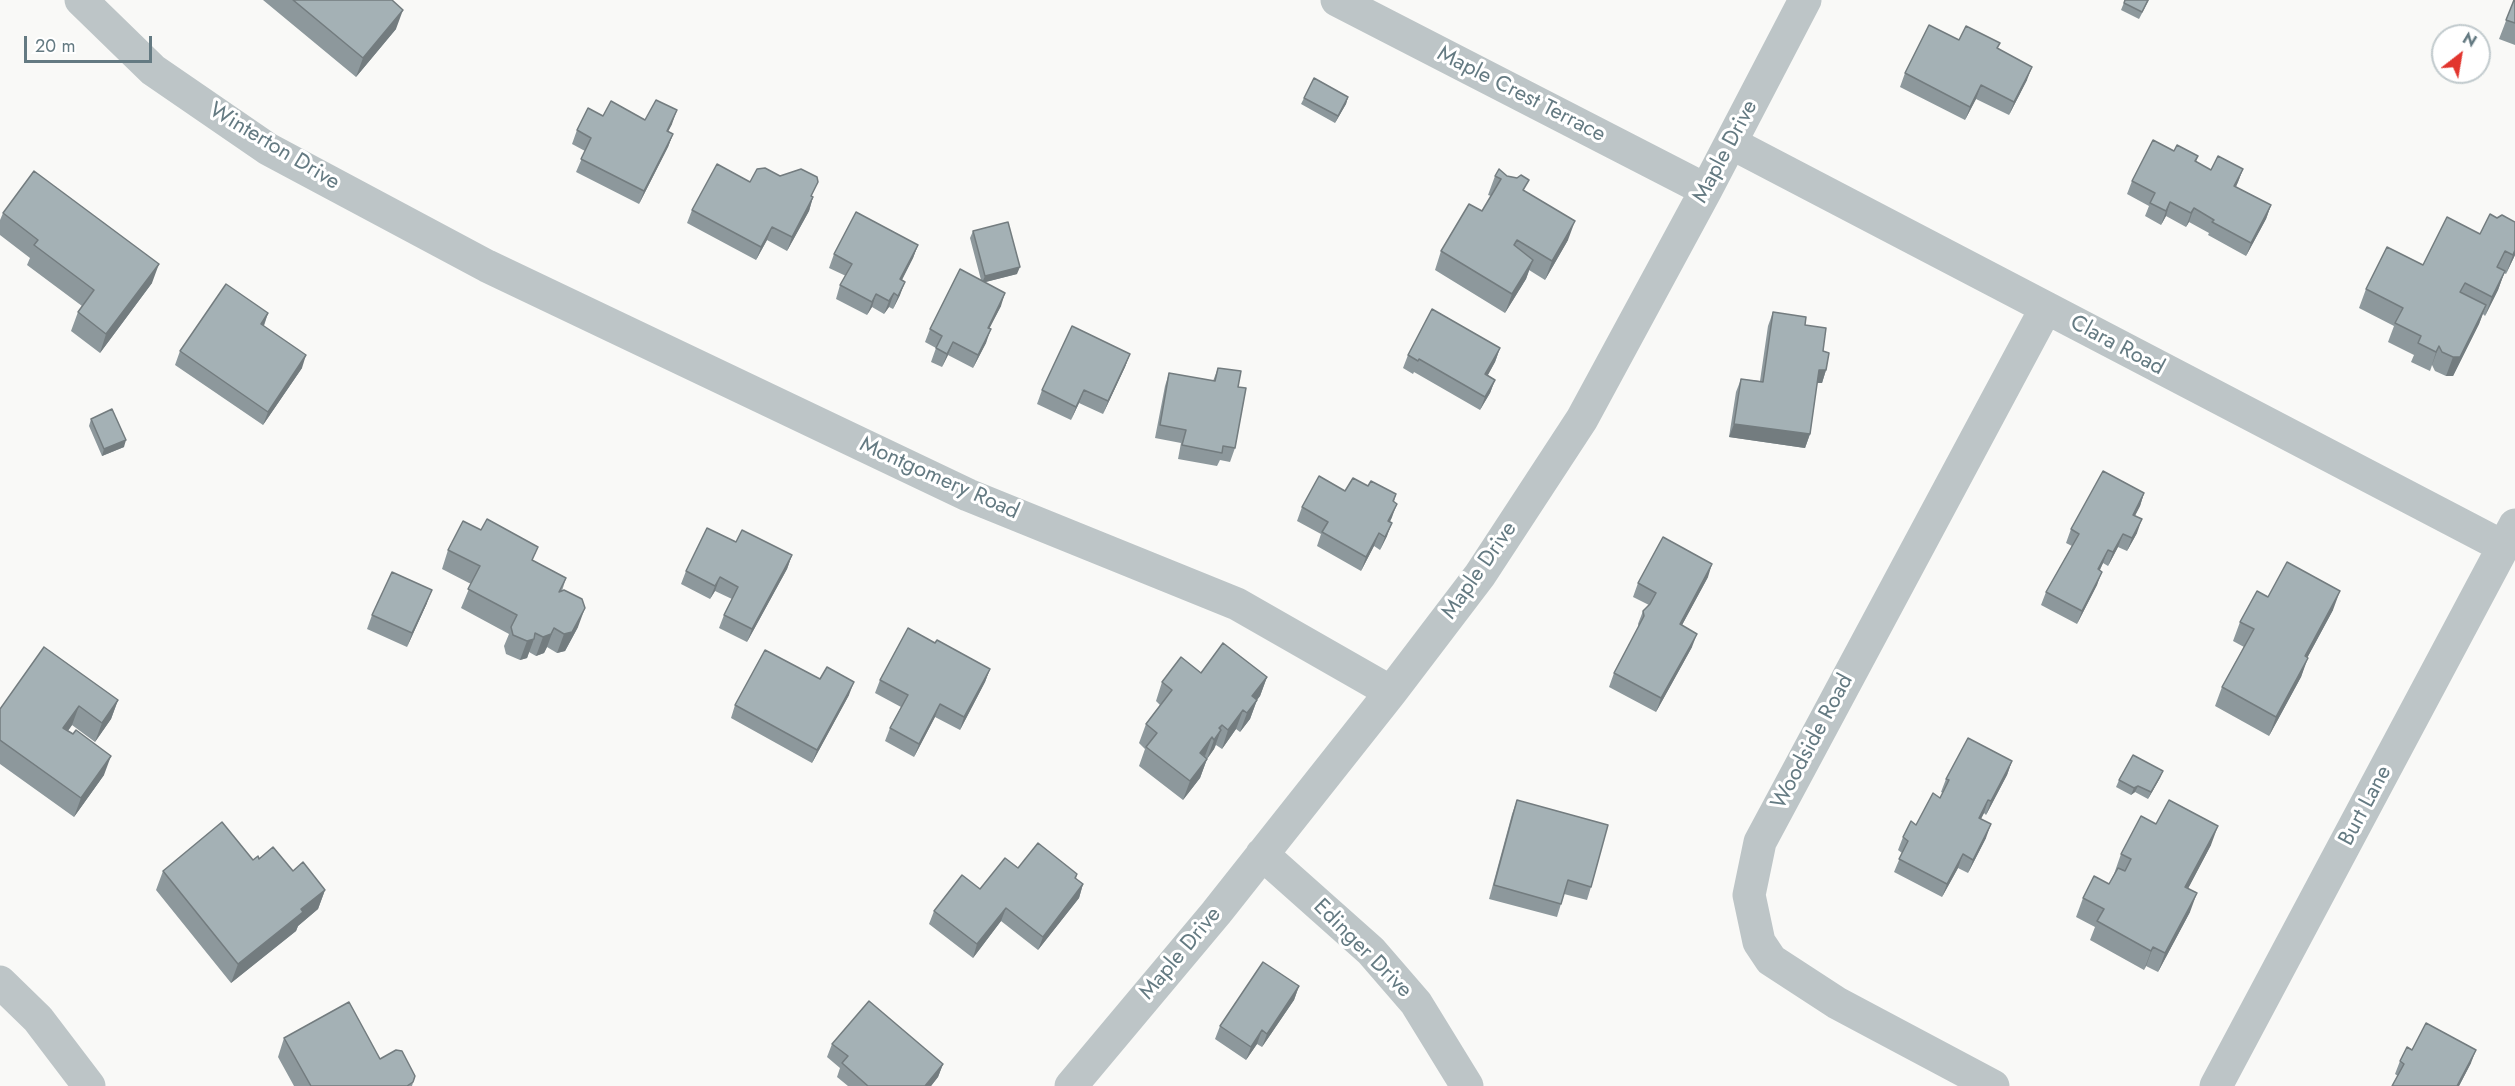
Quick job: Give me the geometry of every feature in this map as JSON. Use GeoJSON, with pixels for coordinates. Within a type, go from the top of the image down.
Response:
{"type":"FeatureCollection","features":[{"type":"Feature","properties":{"kind":"street","name":"Winterton Drive"},"geometry":{"type":"LineString","coordinates":[[81,0],[153,70],[268,149],[487,266]]}},
{"type":"Feature","properties":{"kind":"street","name":"Maple Crest Terrace"},"geometry":{"type":"LineString","coordinates":[[1337,0],[1706,190]]}},
{"type":"Feature","properties":{"kind":"street","name":"Maple Drive"},"geometry":{"type":"LineString","coordinates":[[1071,1086],[1262,854],[1391,692],[1480,575],[1582,419],[1706,190],[1805,0]]}},
{"type":"Feature","properties":{"kind":"street","name":"Clara Road"},"geometry":{"type":"LineString","coordinates":[[1731,143],[2046,309],[2509,536]]}},
{"type":"Feature","properties":{"kind":"street","name":"Montgomery Road"},"geometry":{"type":"LineString","coordinates":[[487,266],[968,495],[1237,604],[1391,692]]}},
{"type":"Feature","properties":{"kind":"street","name":"Woodside Road"},"geometry":{"type":"LineString","coordinates":[[1993,1086],[1837,1003],[1771,960],[1759,942],[1749,895],[1760,842],[2046,309]]}},
{"type":"Feature","properties":{"kind":"street","name":"Burt Lane"},"geometry":{"type":"LineString","coordinates":[[2216,1086],[2509,536]]}},
{"type":"Feature","properties":{"kind":"street","name":"Edinger Drive"},"geometry":{"type":"LineString","coordinates":[[1262,854],[1371,951],[1416,1003],[1467,1086]]}},
{"type":"Feature","properties":{"kind":"street"},"geometry":{"type":"LineString","coordinates":[[0,982],[38,1018],[89,1086]]}},
{"type":"Feature","properties":{"kind":"building"},"geometry":{"type":"Polygon","coordinates":[[[293,0],[392,0],[403,10],[363,58],[293,0]]]}},
{"type":"Feature","properties":{"kind":"building"},"geometry":{"type":"Polygon","coordinates":[[[2125,0],[2148,0],[2142,12],[2124,3],[2125,0]]]}},
{"type":"Feature","properties":{"kind":"building"},"geometry":{"type":"Polygon","coordinates":[[[2515,0],[2515,23],[2506,20],[2515,0]]]}},
{"type":"Feature","properties":{"kind":"building"},"geometry":{"type":"Polygon","coordinates":[[[1929,25],[1959,40],[1966,26],[2000,43],[1997,48],[2032,67],[2014,102],[1981,85],[1970,107],[1905,73],[1929,25]]]}},
{"type":"Feature","properties":{"kind":"building"},"geometry":{"type":"Polygon","coordinates":[[[1314,78],[1348,97],[1338,116],[1304,98],[1314,78]]]}},
{"type":"Feature","properties":{"kind":"building"},"geometry":{"type":"Polygon","coordinates":[[[656,100],[677,110],[667,131],[673,134],[644,191],[581,159],[591,138],[577,130],[588,108],[603,116],[611,101],[645,120],[656,100]]]}},
{"type":"Feature","properties":{"kind":"building"},"geometry":{"type":"Polygon","coordinates":[[[2153,140],[2174,151],[2177,145],[2198,156],[2195,161],[2211,170],[2218,156],[2243,169],[2234,186],[2271,205],[2251,243],[2212,222],[2214,220],[2194,208],[2191,213],[2170,202],[2166,211],[2150,203],[2155,193],[2132,181],[2153,140]]]}},
{"type":"Feature","properties":{"kind":"building"},"geometry":{"type":"Polygon","coordinates":[[[717,164],[750,182],[757,169],[765,168],[780,176],[801,169],[817,177],[818,182],[811,196],[813,197],[792,237],[772,227],[761,247],[692,210],[717,164]]]}},
{"type":"Feature","properties":{"kind":"building"},"geometry":{"type":"Polygon","coordinates":[[[1499,169],[1507,176],[1517,178],[1521,175],[1529,180],[1523,190],[1575,221],[1552,261],[1517,240],[1514,245],[1533,260],[1512,294],[1441,251],[1469,204],[1482,211],[1501,179],[1495,176],[1499,169]]]}},
{"type":"Feature","properties":{"kind":"building"},"geometry":{"type":"Polygon","coordinates":[[[34,171],[159,264],[106,334],[78,312],[94,290],[34,245],[38,240],[3,213],[34,171]]]}},
{"type":"Feature","properties":{"kind":"building"},"geometry":{"type":"Polygon","coordinates":[[[856,212],[918,245],[900,279],[905,282],[898,296],[894,293],[889,301],[876,294],[872,302],[840,285],[852,264],[834,254],[856,212]]]}},
{"type":"Feature","properties":{"kind":"building"},"geometry":{"type":"Polygon","coordinates":[[[2490,214],[2497,218],[2502,215],[2515,222],[2515,250],[2513,255],[2505,251],[2497,267],[2505,271],[2492,297],[2465,283],[2460,292],[2486,305],[2460,357],[2453,357],[2442,352],[2439,346],[2436,352],[2418,343],[2421,336],[2395,323],[2403,308],[2366,289],[2387,247],[2423,265],[2447,217],[2480,234],[2490,214]]]}},
{"type":"Feature","properties":{"kind":"building"},"geometry":{"type":"Polygon","coordinates":[[[1008,222],[1020,267],[985,276],[973,231],[1008,222]]]}},
{"type":"Feature","properties":{"kind":"building"},"geometry":{"type":"Polygon","coordinates":[[[960,269],[1005,293],[978,355],[953,342],[947,354],[936,348],[942,336],[930,329],[960,269]]]}},
{"type":"Feature","properties":{"kind":"building"},"geometry":{"type":"Polygon","coordinates":[[[226,284],[268,313],[261,324],[306,355],[268,412],[180,351],[226,284]]]}},
{"type":"Feature","properties":{"kind":"building"},"geometry":{"type":"Polygon","coordinates":[[[1432,309],[1500,348],[1485,374],[1495,380],[1485,397],[1408,355],[1432,309]]]}},
{"type":"Feature","properties":{"kind":"building"},"geometry":{"type":"Polygon","coordinates":[[[1773,312],[1806,317],[1805,325],[1826,328],[1823,351],[1829,353],[1826,370],[1819,370],[1810,434],[1734,424],[1741,379],[1763,382],[1773,312]]]}},
{"type":"Feature","properties":{"kind":"building"},"geometry":{"type":"Polygon","coordinates":[[[1072,326],[1130,354],[1108,401],[1084,390],[1076,407],[1042,390],[1072,326]]]}},
{"type":"Feature","properties":{"kind":"building"},"geometry":{"type":"Polygon","coordinates":[[[1218,368],[1241,371],[1238,387],[1246,388],[1235,448],[1223,446],[1222,453],[1182,445],[1186,430],[1160,425],[1169,373],[1215,381],[1218,368]]]}},
{"type":"Feature","properties":{"kind":"building"},"geometry":{"type":"Polygon","coordinates":[[[112,409],[126,440],[104,449],[91,419],[112,409]]]}},
{"type":"Feature","properties":{"kind":"building"},"geometry":{"type":"Polygon","coordinates":[[[2103,471],[2144,493],[2133,515],[2142,519],[2132,538],[2123,534],[2113,552],[2108,550],[2098,569],[2102,572],[2082,611],[2046,592],[2079,534],[2071,529],[2103,471]]]}},
{"type":"Feature","properties":{"kind":"building"},"geometry":{"type":"Polygon","coordinates":[[[1319,476],[1345,491],[1353,478],[1368,486],[1371,481],[1396,494],[1393,501],[1397,504],[1388,521],[1392,523],[1385,537],[1379,533],[1366,557],[1322,532],[1328,522],[1302,507],[1319,476]]]}},
{"type":"Feature","properties":{"kind":"building"},"geometry":{"type":"Polygon","coordinates":[[[487,519],[538,547],[532,560],[566,578],[559,592],[564,590],[582,599],[585,608],[572,632],[564,634],[554,628],[551,634],[543,637],[535,633],[534,639],[527,641],[513,635],[511,627],[517,615],[468,589],[480,566],[448,550],[463,521],[481,530],[487,519]]]}},
{"type":"Feature","properties":{"kind":"building"},"geometry":{"type":"Polygon","coordinates":[[[707,528],[736,542],[742,530],[792,555],[752,629],[724,615],[738,587],[720,577],[715,586],[686,571],[707,528]]]}},
{"type":"Feature","properties":{"kind":"building"},"geometry":{"type":"Polygon","coordinates":[[[1663,537],[1712,564],[1680,624],[1697,634],[1661,698],[1614,673],[1644,616],[1643,611],[1656,593],[1638,583],[1663,537]]]}},
{"type":"Feature","properties":{"kind":"building"},"geometry":{"type":"Polygon","coordinates":[[[2287,562],[2340,591],[2305,656],[2308,658],[2276,717],[2222,687],[2254,629],[2240,622],[2257,591],[2268,597],[2287,562]]]}},
{"type":"Feature","properties":{"kind":"building"},"geometry":{"type":"Polygon","coordinates":[[[392,572],[432,590],[412,633],[372,615],[392,572]]]}},
{"type":"Feature","properties":{"kind":"building"},"geometry":{"type":"Polygon","coordinates":[[[908,628],[935,643],[937,640],[990,669],[964,717],[940,704],[919,744],[890,728],[908,695],[880,680],[908,628]]]}},
{"type":"Feature","properties":{"kind":"building"},"geometry":{"type":"Polygon","coordinates":[[[1223,643],[1267,677],[1252,696],[1257,700],[1247,713],[1243,710],[1228,730],[1222,725],[1214,740],[1212,737],[1200,753],[1207,759],[1190,781],[1146,747],[1157,733],[1146,724],[1172,690],[1162,682],[1181,657],[1201,673],[1223,643]]]}},
{"type":"Feature","properties":{"kind":"building"},"geometry":{"type":"Polygon","coordinates":[[[44,647],[118,700],[102,723],[79,706],[63,728],[73,734],[76,730],[111,756],[81,798],[0,740],[0,709],[44,647]]]}},
{"type":"Feature","properties":{"kind":"building"},"geometry":{"type":"Polygon","coordinates":[[[765,650],[820,679],[827,667],[854,682],[817,750],[735,705],[765,650]]]}},
{"type":"Feature","properties":{"kind":"building"},"geometry":{"type":"Polygon","coordinates":[[[1968,738],[2012,761],[1991,801],[1988,800],[1979,818],[1991,824],[1973,860],[1963,854],[1947,884],[1899,859],[1908,841],[1903,837],[1911,821],[1916,825],[1933,793],[1940,798],[1949,780],[1946,779],[1968,738]]]}},
{"type":"Feature","properties":{"kind":"building"},"geometry":{"type":"Polygon","coordinates":[[[2133,755],[2163,771],[2151,792],[2138,786],[2134,788],[2119,780],[2133,755]]]}},
{"type":"Feature","properties":{"kind":"building"},"geometry":{"type":"Polygon","coordinates":[[[1517,800],[1608,825],[1591,887],[1568,880],[1561,904],[1494,885],[1517,800]]]}},
{"type":"Feature","properties":{"kind":"building"},"geometry":{"type":"Polygon","coordinates":[[[2169,800],[2218,826],[2185,887],[2197,893],[2165,953],[2153,947],[2151,951],[2097,921],[2104,909],[2083,898],[2094,876],[2109,884],[2118,868],[2125,871],[2131,859],[2121,854],[2141,816],[2156,824],[2169,800]]]}},
{"type":"Feature","properties":{"kind":"building"},"geometry":{"type":"Polygon","coordinates":[[[222,822],[253,860],[258,856],[259,859],[273,847],[293,871],[303,862],[325,890],[301,909],[303,912],[238,964],[163,871],[222,822]]]}},
{"type":"Feature","properties":{"kind":"building"},"geometry":{"type":"Polygon","coordinates":[[[1038,843],[1077,874],[1075,878],[1083,884],[1043,937],[1006,908],[977,944],[934,911],[962,875],[980,889],[1005,858],[1018,868],[1038,843]]]}},
{"type":"Feature","properties":{"kind":"building"},"geometry":{"type":"Polygon","coordinates":[[[1263,962],[1299,986],[1267,1034],[1262,1030],[1251,1047],[1220,1026],[1263,962]]]}},
{"type":"Feature","properties":{"kind":"building"},"geometry":{"type":"Polygon","coordinates":[[[869,1001],[943,1064],[925,1086],[868,1086],[842,1063],[848,1056],[832,1044],[869,1001]]]}},
{"type":"Feature","properties":{"kind":"building"},"geometry":{"type":"Polygon","coordinates":[[[349,1002],[380,1059],[396,1050],[402,1051],[415,1076],[413,1082],[407,1086],[311,1086],[284,1038],[349,1002]]]}},
{"type":"Feature","properties":{"kind":"building"},"geometry":{"type":"Polygon","coordinates":[[[2426,1023],[2476,1050],[2457,1086],[2392,1086],[2404,1064],[2400,1061],[2407,1047],[2412,1050],[2426,1023]]]}}]}
